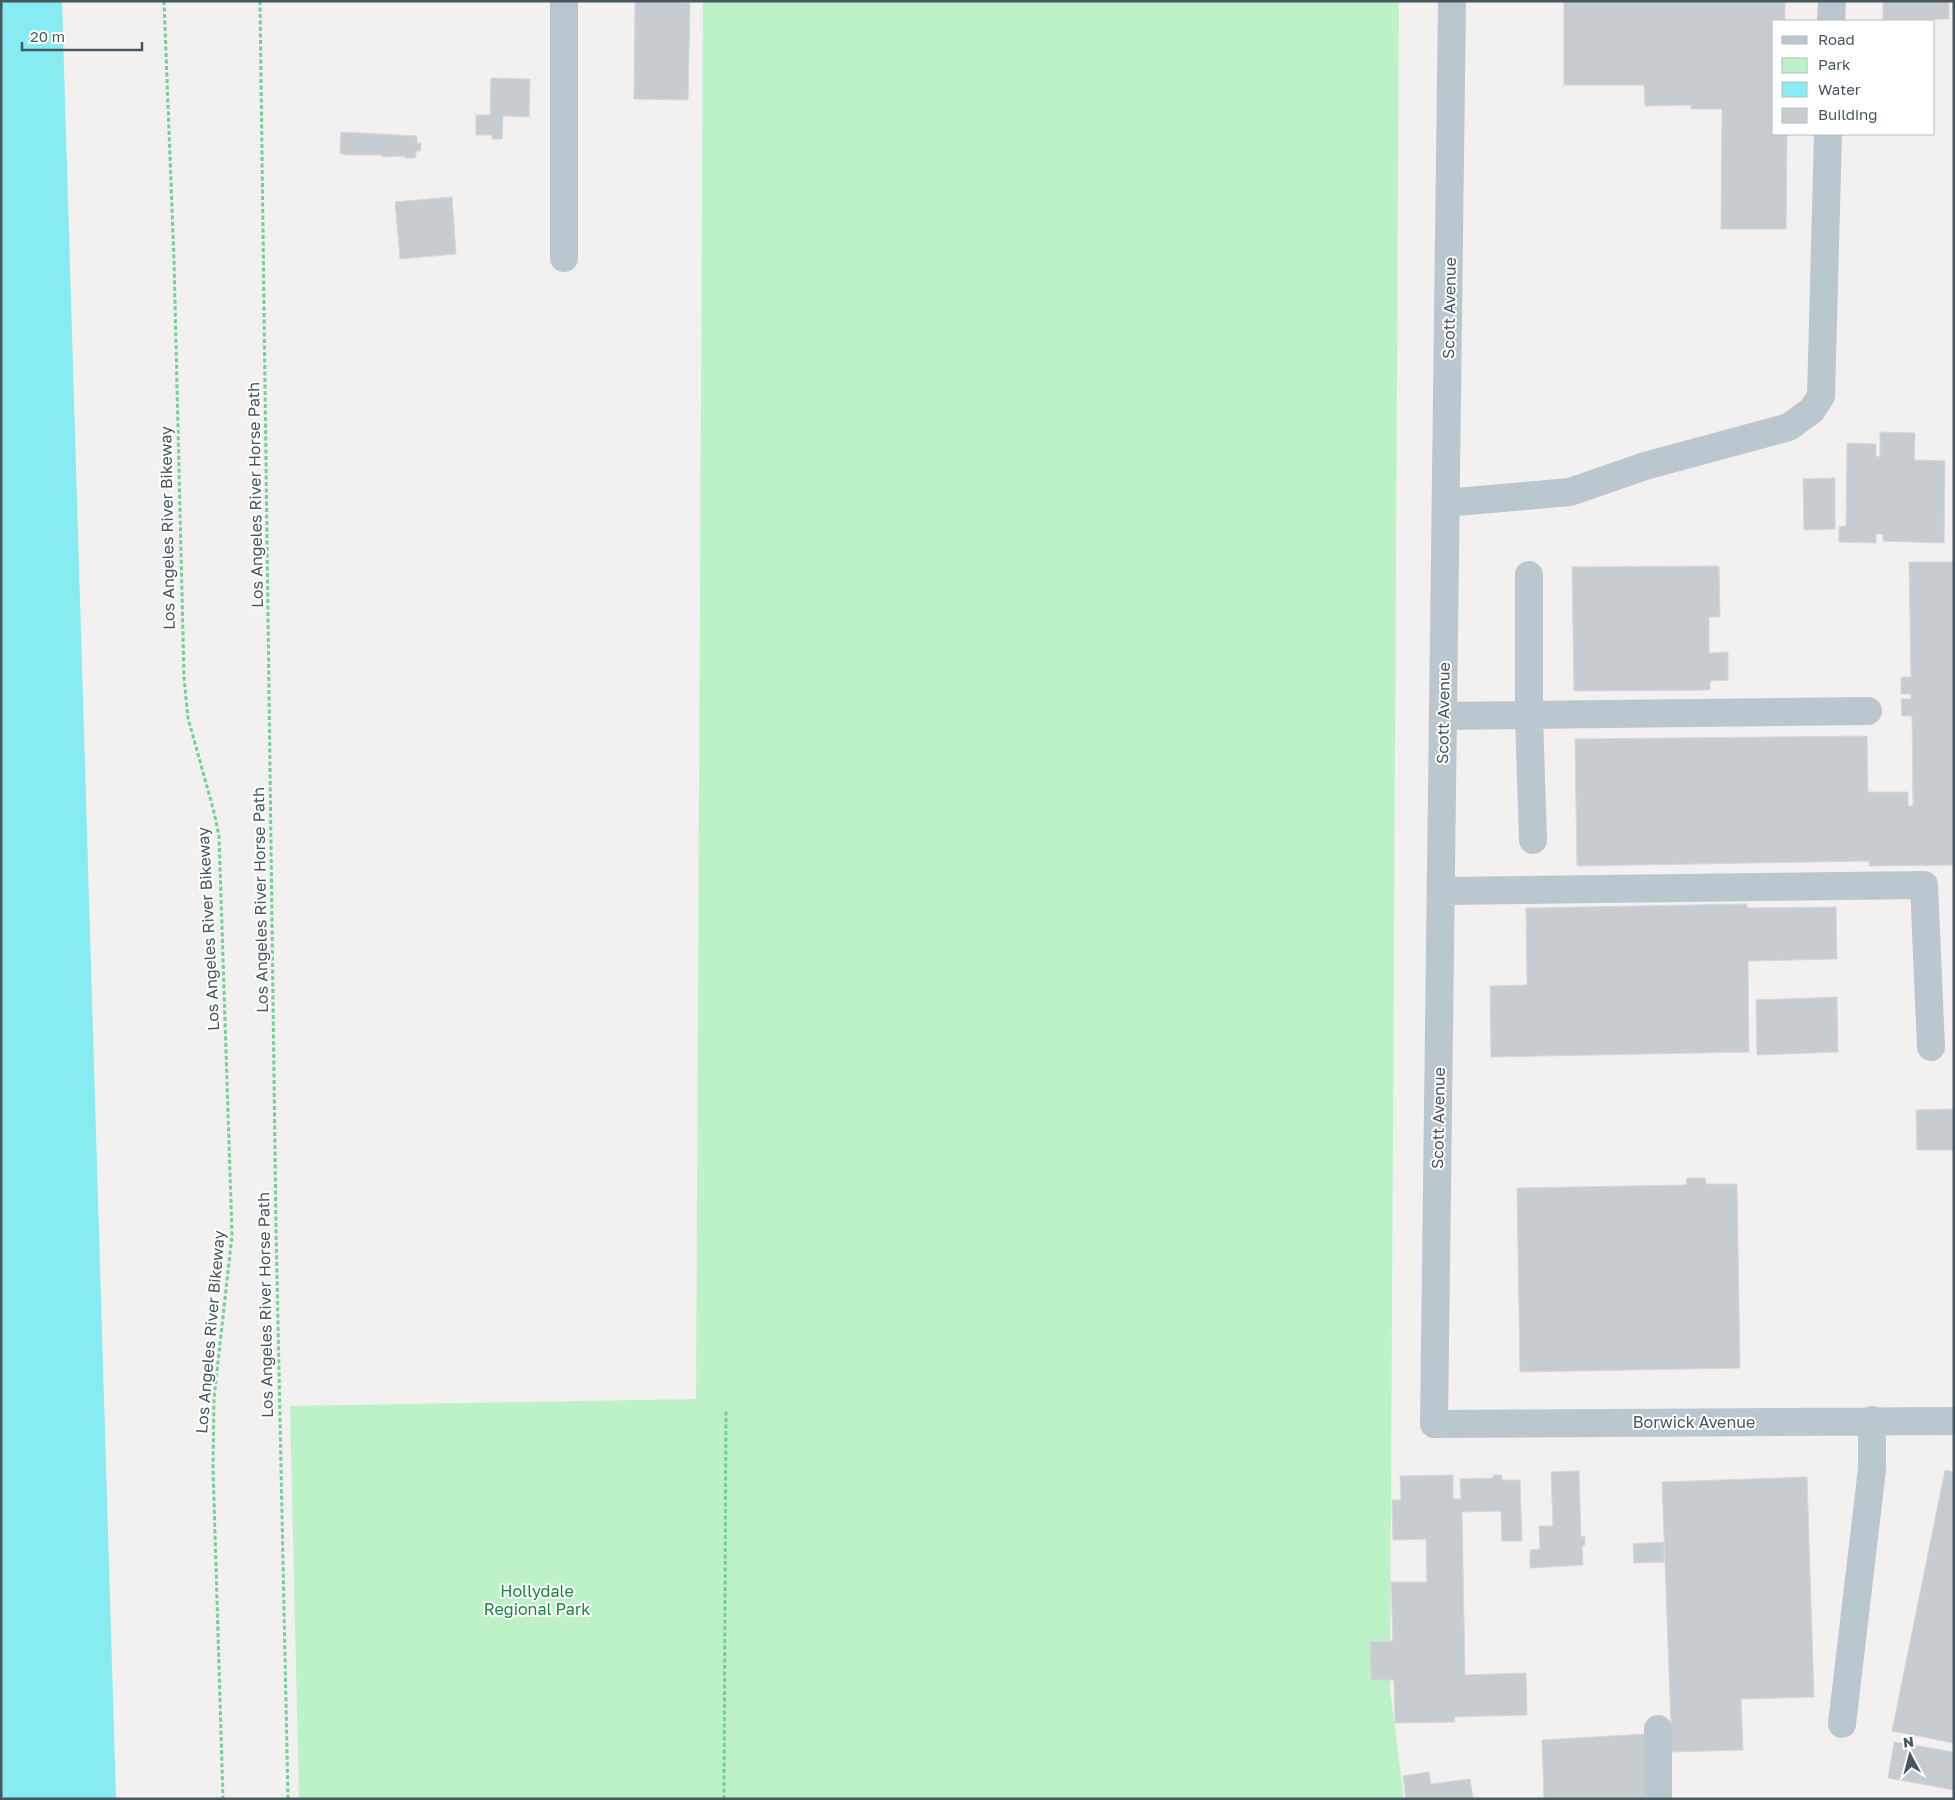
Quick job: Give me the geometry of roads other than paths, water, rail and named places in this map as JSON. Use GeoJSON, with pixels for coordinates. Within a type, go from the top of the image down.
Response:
{"type":"FeatureCollection","features":[{"type":"Feature","properties":{"kind":"street"},"geometry":{"type":"LineString","coordinates":[[564,1],[564,258]]}},
{"type":"Feature","properties":{"kind":"street","name":"Scott Avenue"},"geometry":{"type":"LineString","coordinates":[[1434,1424],[1452,1]]}},
{"type":"Feature","properties":{"kind":"street"},"geometry":{"type":"LineString","coordinates":[[1831,20],[1832,1]]}},
{"type":"Feature","properties":{"kind":"street"},"geometry":{"type":"LineString","coordinates":[[1446,503],[1570,492],[1645,466],[1789,427],[1812,410],[1821,396],[1828,135]]}},
{"type":"Feature","properties":{"kind":"street"},"geometry":{"type":"LineString","coordinates":[[1529,575],[1529,716],[1533,840]]}},
{"type":"Feature","properties":{"kind":"street"},"geometry":{"type":"LineString","coordinates":[[1443,716],[1868,712]]}},
{"type":"Feature","properties":{"kind":"street"},"geometry":{"type":"LineString","coordinates":[[1441,890],[1924,885],[1931,1047]]}},
{"type":"Feature","properties":{"kind":"street"},"geometry":{"type":"LineString","coordinates":[[1842,1724],[1872,1469],[1872,1420]]}},
{"type":"Feature","properties":{"kind":"street","name":"Borwick Avenue"},"geometry":{"type":"LineString","coordinates":[[1434,1424],[1954,1421]]}},
{"type":"Feature","properties":{"kind":"street"},"geometry":{"type":"LineString","coordinates":[[1658,1730],[1658,1799]]}},
{"type":"Feature","properties":{"kind":"water"},"geometry":{"type":"Polygon","coordinates":[[[1,1],[62,1],[116,1799],[1,1799],[1,1]]]}},
{"type":"Feature","properties":{"kind":"park label","name":"Hollydale Regional Park"},"geometry":{"type":"Point","coordinates":[537,1600]}}]}
